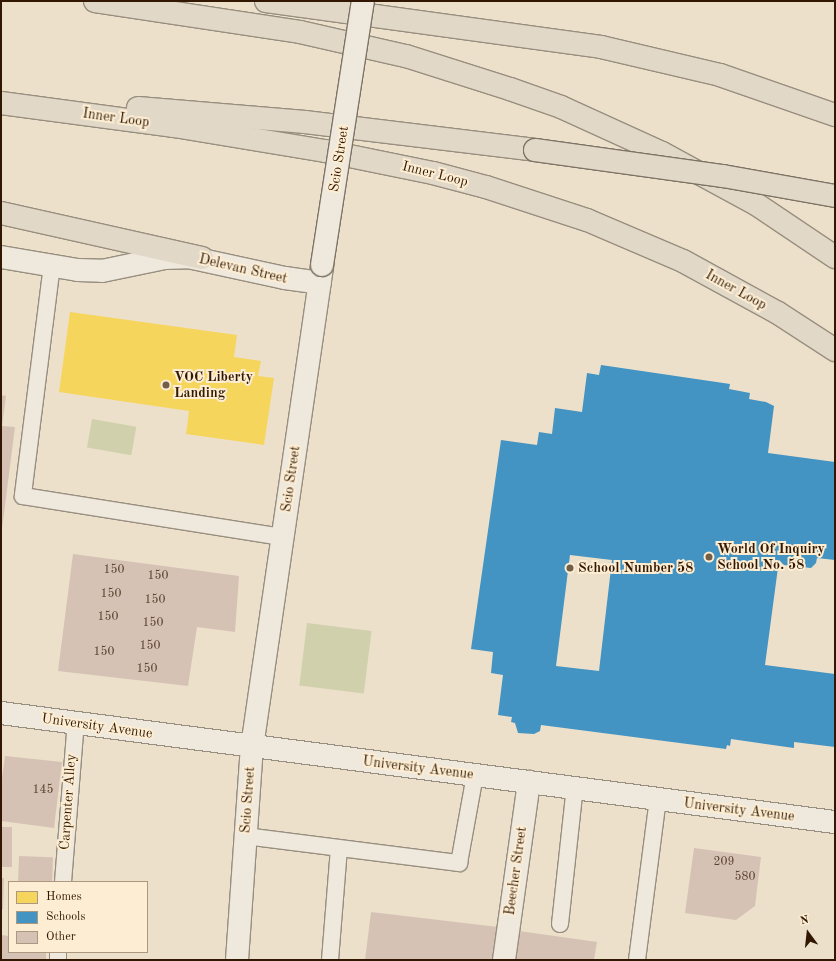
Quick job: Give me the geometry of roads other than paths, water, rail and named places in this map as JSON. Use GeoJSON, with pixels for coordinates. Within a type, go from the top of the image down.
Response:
{"type":"FeatureCollection","features":[{"type":"Feature","properties":{"kind":"highway"},"geometry":{"type":"LineString","coordinates":[[95,1],[300,32],[406,56],[517,91],[612,129],[702,173],[756,204],[835,257]]}},
{"type":"Feature","properties":{"kind":"highway"},"geometry":{"type":"LineString","coordinates":[[266,1],[547,38],[616,50],[753,85],[835,115]]}},
{"type":"Feature","properties":{"kind":"highway"},"geometry":{"type":"LineString","coordinates":[[1,102],[262,117],[535,150],[755,180],[835,196]]}},
{"type":"Feature","properties":{"kind":"highway","name":"Inner Loop"},"geometry":{"type":"LineString","coordinates":[[1,102],[174,126],[318,149],[433,173],[486,187],[587,220],[683,261],[771,309],[835,350]]}},
{"type":"Feature","properties":{"kind":"highway"},"geometry":{"type":"LineString","coordinates":[[1,213],[202,258]]}},
{"type":"Feature","properties":{"kind":"street","name":"Scio Street"},"geometry":{"type":"LineString","coordinates":[[237,960],[252,747],[321,274],[363,1]]}},
{"type":"Feature","properties":{"kind":"street","name":"Delevan Street"},"geometry":{"type":"LineString","coordinates":[[1,257],[102,271],[164,258],[202,258],[285,278],[321,274]]}},
{"type":"Feature","properties":{"kind":"street","name":"University Avenue"},"geometry":{"type":"LineString","coordinates":[[1,713],[835,822]]}},
{"type":"Feature","properties":{"kind":"street","name":"Beecher Street"},"geometry":{"type":"LineString","coordinates":[[504,960],[529,782]]}},
{"type":"Feature","properties":{"kind":"lane"},"geometry":{"type":"LineString","coordinates":[[52,265],[23,496],[282,538]]}},
{"type":"Feature","properties":{"kind":"lane","name":"Carpenter Alley"},"geometry":{"type":"LineString","coordinates":[[63,881],[76,722]]}},
{"type":"Feature","properties":{"kind":"lane"},"geometry":{"type":"LineString","coordinates":[[245,836],[339,849],[458,862],[475,775]]}},
{"type":"Feature","properties":{"kind":"lane"},"geometry":{"type":"LineString","coordinates":[[560,924],[575,787]]}},
{"type":"Feature","properties":{"kind":"lane"},"geometry":{"type":"LineString","coordinates":[[637,960],[658,800]]}},
{"type":"Feature","properties":{"kind":"lane"},"geometry":{"type":"LineString","coordinates":[[330,960],[339,849]]}},
{"type":"Feature","properties":{"kind":"place","name":"VOC Liberty Landing"},"geometry":{"type":"Point","coordinates":[166,385]}},
{"type":"Feature","properties":{"kind":"place","name":"World Of Inquiry School No. 58"},"geometry":{"type":"Point","coordinates":[709,557]}},
{"type":"Feature","properties":{"kind":"place","name":"School Number 58"},"geometry":{"type":"Point","coordinates":[570,568]}}]}
